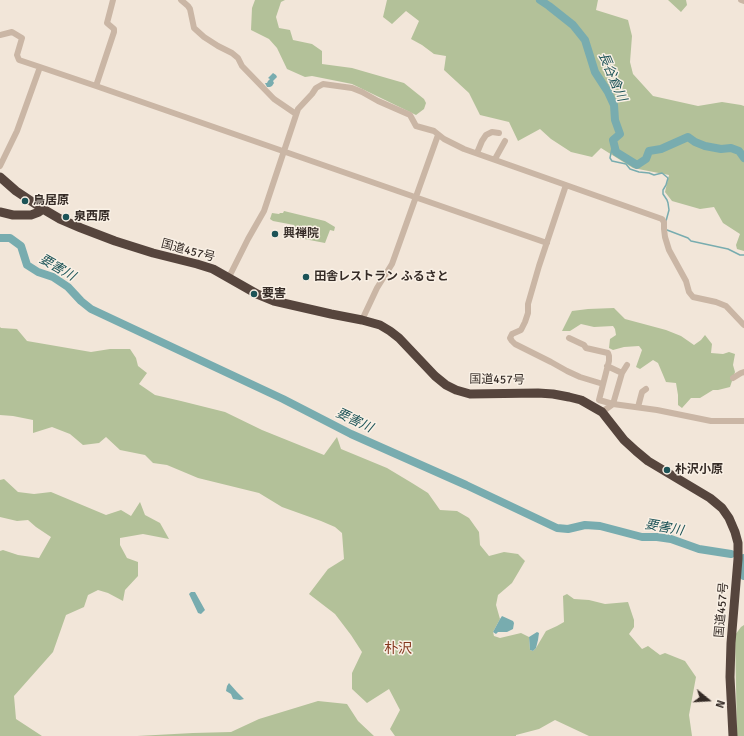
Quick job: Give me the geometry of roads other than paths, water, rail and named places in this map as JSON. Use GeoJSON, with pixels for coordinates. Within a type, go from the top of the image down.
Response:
{"type":"FeatureCollection","features":[{"type":"Feature","properties":{"kind":"highway","name":"国道457号"},"geometry":{"type":"LineString","coordinates":[[0,177],[16,191],[43,209],[72,225],[153,253],[213,269],[257,294],[274,300],[380,325],[399,338],[435,376],[446,385],[456,390],[470,394],[553,394],[581,400],[602,412],[624,440],[648,461],[710,498],[722,508],[729,518],[735,532],[738,543],[738,559],[731,643],[730,677],[733,736]]}},
{"type":"Feature","properties":{"kind":"highway"},"geometry":{"type":"LineString","coordinates":[[0,212],[13,215],[31,215],[43,209]]}},
{"type":"Feature","properties":{"kind":"street"},"geometry":{"type":"LineString","coordinates":[[96,86],[114,32],[114,29],[108,23],[113,0]]}},
{"type":"Feature","properties":{"kind":"street"},"geometry":{"type":"LineString","coordinates":[[181,0],[190,9],[194,28],[209,40],[238,58],[242,66],[274,99],[296,114]]}},
{"type":"Feature","properties":{"kind":"street"},"geometry":{"type":"LineString","coordinates":[[0,35],[12,32],[22,38],[17,55],[19,60],[547,243]]}},
{"type":"Feature","properties":{"kind":"street"},"geometry":{"type":"LineString","coordinates":[[0,166],[17,131],[40,67]]}},
{"type":"Feature","properties":{"kind":"street"},"geometry":{"type":"LineString","coordinates":[[229,277],[264,211],[298,109],[316,88],[323,84],[328,84],[352,88],[362,92],[378,101],[410,115],[416,126],[434,131],[438,135],[460,147],[662,219],[664,222],[665,237],[669,250],[686,281],[689,292],[693,297],[716,302],[726,306],[744,325]]}},
{"type":"Feature","properties":{"kind":"street"},"geometry":{"type":"LineString","coordinates":[[477,153],[486,135],[492,132],[499,134]]}},
{"type":"Feature","properties":{"kind":"street"},"geometry":{"type":"LineString","coordinates":[[362,320],[377,288],[392,264],[438,135]]}},
{"type":"Feature","properties":{"kind":"street"},"geometry":{"type":"LineString","coordinates":[[495,159],[505,141]]}},
{"type":"Feature","properties":{"kind":"street"},"geometry":{"type":"LineString","coordinates":[[566,185],[528,304],[528,313],[525,322],[521,330],[510,335],[510,340],[567,371],[602,384]]}},
{"type":"Feature","properties":{"kind":"street"},"geometry":{"type":"LineString","coordinates":[[569,338],[584,345],[586,348],[608,352],[610,356],[599,400],[613,404],[638,407],[711,421],[744,421]]}},
{"type":"Feature","properties":{"kind":"street"},"geometry":{"type":"LineString","coordinates":[[602,412],[613,404],[622,373],[627,365]]}},
{"type":"Feature","properties":{"kind":"street"},"geometry":{"type":"LineString","coordinates":[[607,366],[622,373]]}},
{"type":"Feature","properties":{"kind":"street"},"geometry":{"type":"LineString","coordinates":[[733,378],[744,372]]}},
{"type":"Feature","properties":{"kind":"street"},"geometry":{"type":"LineString","coordinates":[[638,407],[642,392],[646,389]]}},
{"type":"Feature","properties":{"kind":"water"},"geometry":{"type":"Polygon","coordinates":[[[273,73],[277,77],[273,81],[274,83],[272,86],[267,87],[265,83],[267,83],[270,79],[268,78],[273,73]]]}},
{"type":"Feature","properties":{"kind":"water"},"geometry":{"type":"Polygon","coordinates":[[[191,592],[195,592],[205,610],[201,614],[198,613],[189,594],[191,592]]]}},
{"type":"Feature","properties":{"kind":"water"},"geometry":{"type":"Polygon","coordinates":[[[502,616],[513,621],[513,629],[507,632],[498,632],[496,634],[493,632],[502,616]]]}},
{"type":"Feature","properties":{"kind":"water"},"geometry":{"type":"Polygon","coordinates":[[[537,632],[539,633],[538,640],[536,648],[533,651],[530,650],[529,637],[537,632]]]}},
{"type":"Feature","properties":{"kind":"water"},"geometry":{"type":"Polygon","coordinates":[[[229,683],[244,699],[233,699],[231,694],[226,691],[229,683]]]}},
{"type":"Feature","properties":{"kind":"waterway","name":"長谷倉川"},"geometry":{"type":"LineString","coordinates":[[540,0],[573,25],[585,40],[595,72],[608,92],[614,105],[615,120],[620,134],[613,140],[616,152],[637,165],[646,159],[649,151],[661,149],[688,137],[705,146],[721,149],[731,148],[739,151],[744,158]]}},
{"type":"Feature","properties":{"kind":"waterway"},"geometry":{"type":"LineString","coordinates":[[613,143],[610,158],[612,161],[626,164],[630,169],[639,172],[654,175],[662,173],[668,178],[663,190],[669,210],[666,221]]}},
{"type":"Feature","properties":{"kind":"waterway"},"geometry":{"type":"LineString","coordinates":[[667,230],[688,238],[691,241],[728,249],[740,255],[744,255]]}},
{"type":"Feature","properties":{"kind":"waterway","name":"要害川"},"geometry":{"type":"LineString","coordinates":[[0,238],[10,238],[21,246],[27,265],[38,272],[53,277],[68,287],[91,309],[283,399],[351,434],[466,485],[557,528],[568,529],[585,525],[600,526],[642,537],[671,539],[699,549],[731,554]]}},
{"type":"Feature","properties":{"kind":"waterway","name":"要害川"},"geometry":{"type":"LineString","coordinates":[[744,558],[744,576]]}},
{"type":"Feature","properties":{"kind":"place","name":"鳥居原"},"geometry":{"type":"Point","coordinates":[25,201]}},
{"type":"Feature","properties":{"kind":"place","name":"泉西原"},"geometry":{"type":"Point","coordinates":[66,217]}},
{"type":"Feature","properties":{"kind":"place","name":"興禅院"},"geometry":{"type":"Point","coordinates":[275,234]}},
{"type":"Feature","properties":{"kind":"place","name":"田舎レストラン ふるさと"},"geometry":{"type":"Point","coordinates":[306,277]}},
{"type":"Feature","properties":{"kind":"place","name":"要害"},"geometry":{"type":"Point","coordinates":[254,294]}},
{"type":"Feature","properties":{"kind":"place","name":"朴沢小原"},"geometry":{"type":"Point","coordinates":[667,470]}},
{"type":"Feature","properties":{"kind":"district","name":"朴沢"},"geometry":{"type":"Point","coordinates":[398,649]}}]}
